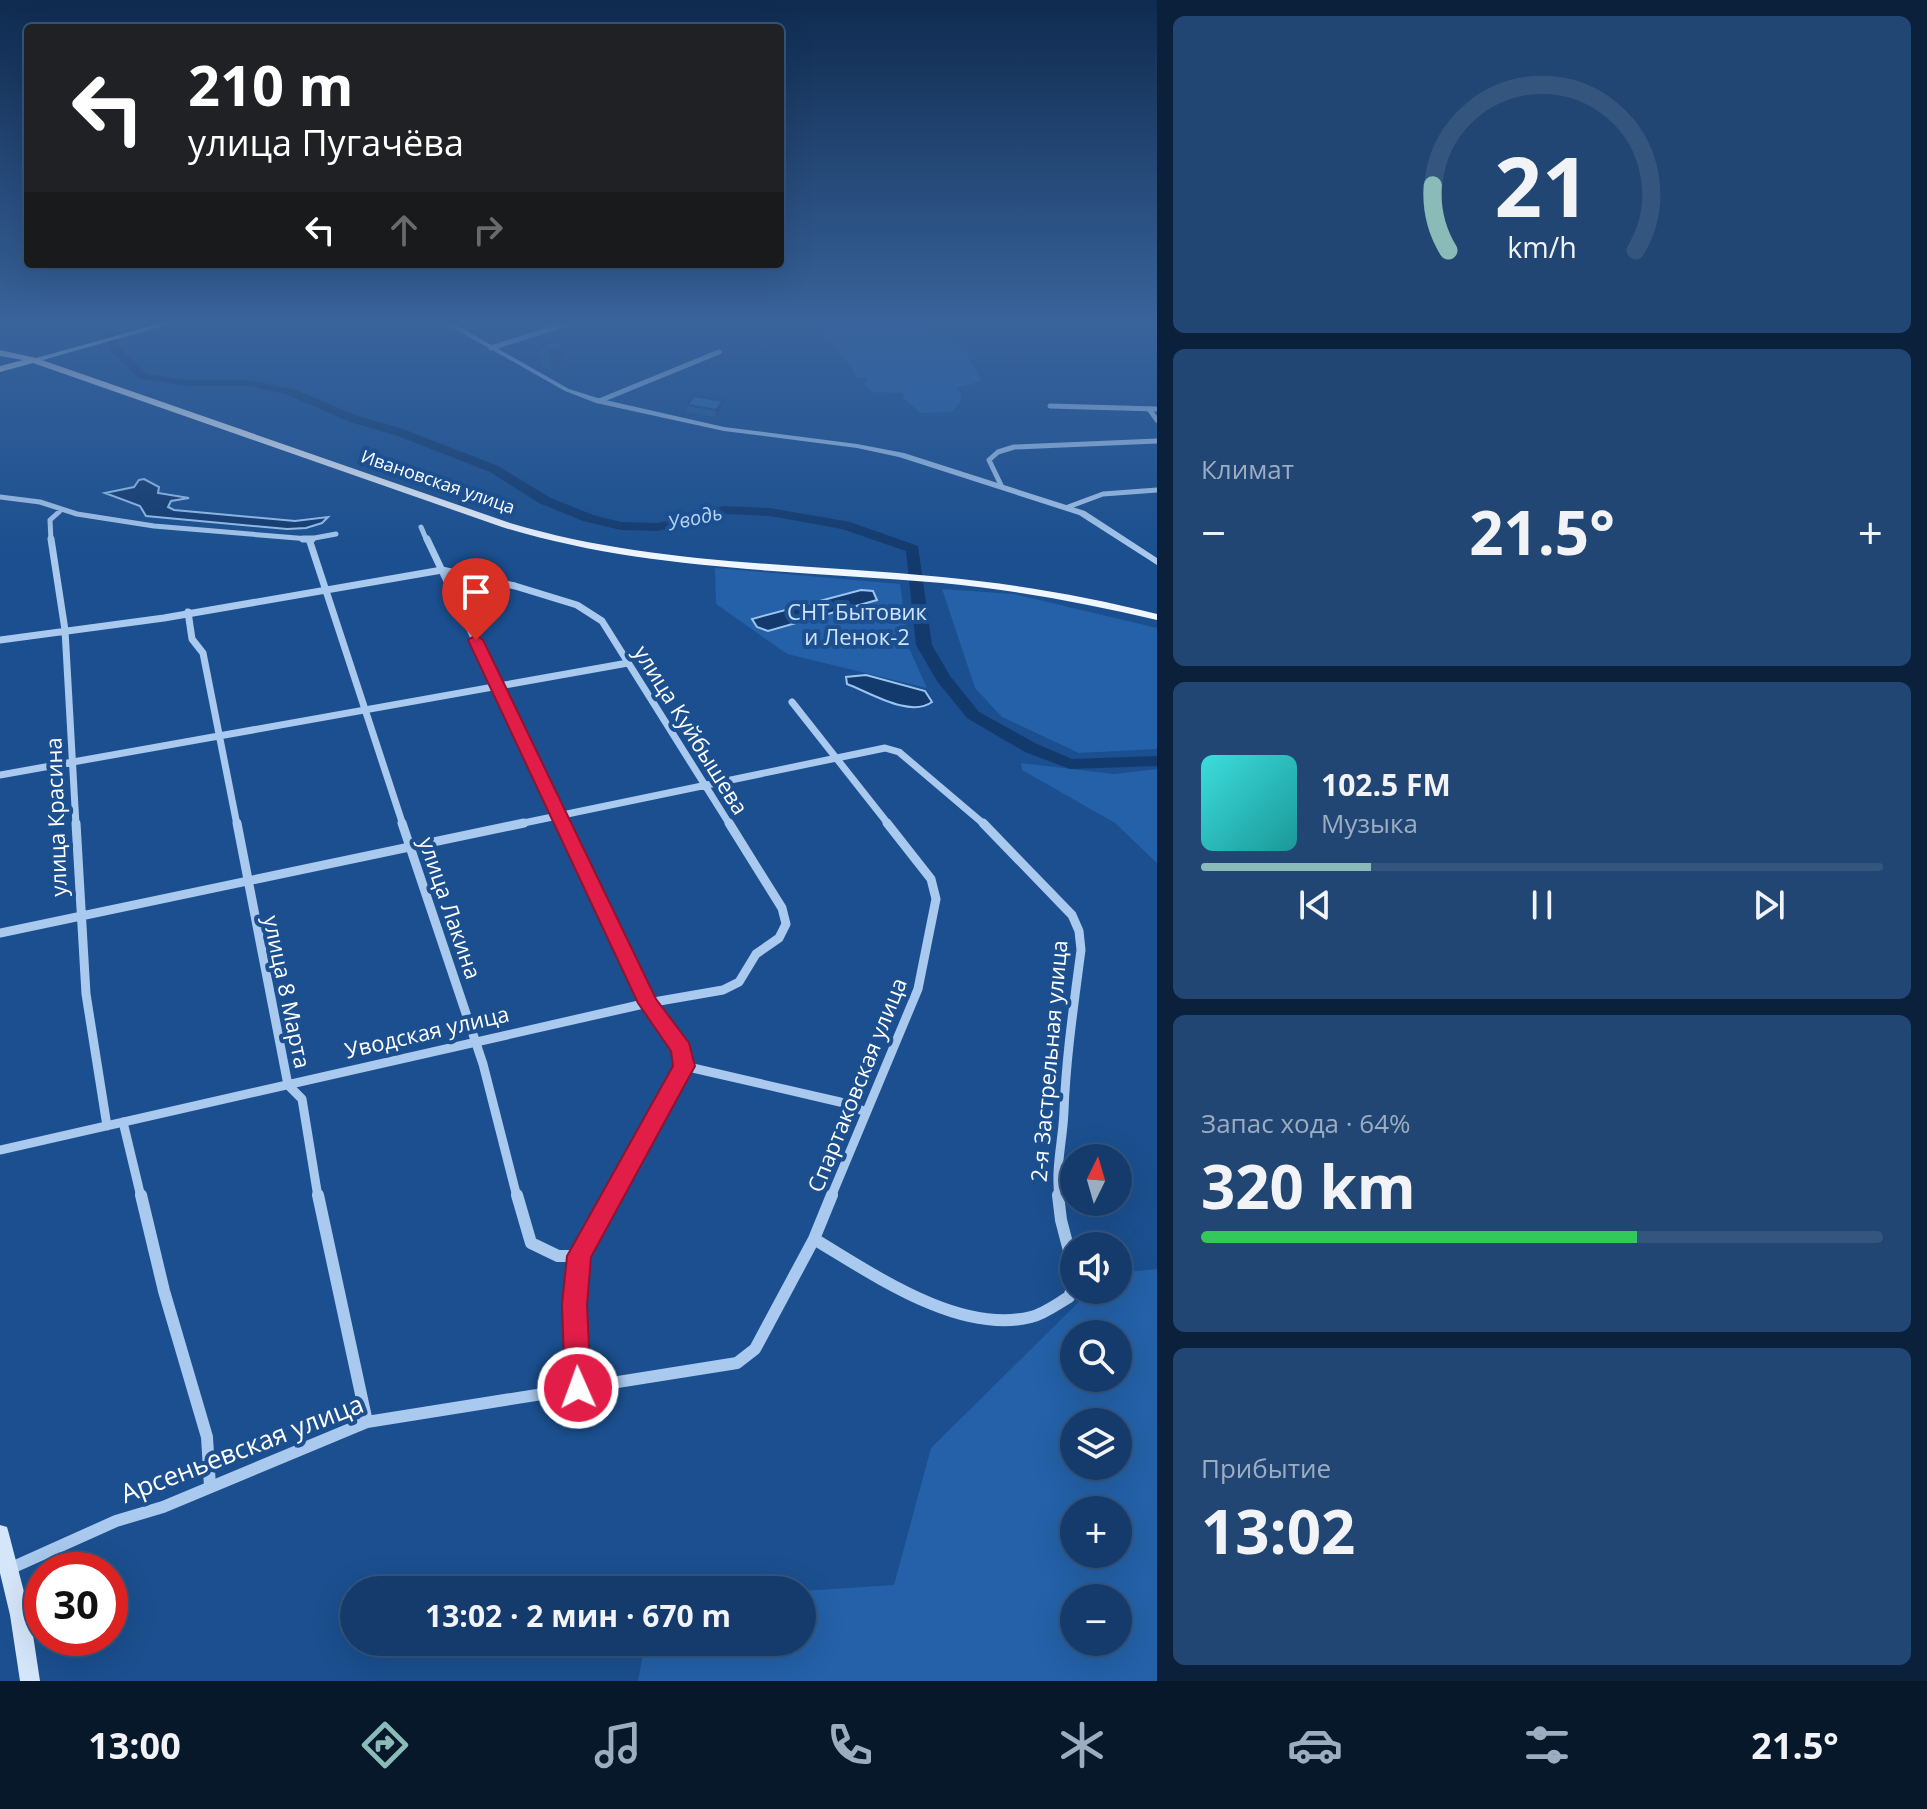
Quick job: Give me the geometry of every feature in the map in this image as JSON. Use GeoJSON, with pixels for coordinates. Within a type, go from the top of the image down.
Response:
{"type":"FeatureCollection","features":[{"type":"Feature","properties":{"kind":"main road","name":"Ивановская улица"},"geometry":{"type":"LineString","coordinates":[[146,399],[506,525],[577,544],[689,560],[1053,591],[1157,617]]}},
{"type":"Feature","properties":{"kind":"main road"},"geometry":{"type":"LineString","coordinates":[[0,1534],[20,1615],[30,1681]]}},
{"type":"Feature","properties":{"kind":"street"},"geometry":{"type":"LineString","coordinates":[[594,399],[724,429],[872,449],[1001,485],[1068,507],[1100,523],[1157,562]]}},
{"type":"Feature","properties":{"kind":"street"},"geometry":{"type":"LineString","coordinates":[[599,401],[603,399]]}},
{"type":"Feature","properties":{"kind":"street"},"geometry":{"type":"LineString","coordinates":[[1050,406],[1153,409],[1157,420]]}},
{"type":"Feature","properties":{"kind":"street"},"geometry":{"type":"LineString","coordinates":[[1001,485],[989,460],[1006,449],[1157,441]]}},
{"type":"Feature","properties":{"kind":"street"},"geometry":{"type":"LineString","coordinates":[[1068,507],[1103,494],[1157,490]]}},
{"type":"Feature","properties":{"kind":"street"},"geometry":{"type":"LineString","coordinates":[[0,497],[40,502],[60,511],[154,526],[309,539],[336,534]]}},
{"type":"Feature","properties":{"kind":"street","name":"улица Красина"},"geometry":{"type":"LineString","coordinates":[[60,511],[50,520],[49,528],[65,630],[75,761],[86,994],[107,1126]]}},
{"type":"Feature","properties":{"kind":"street"},"geometry":{"type":"LineString","coordinates":[[421,527],[648,1003],[681,1049],[684,1066],[579,1256],[575,1305],[578,1388]]}},
{"type":"Feature","properties":{"kind":"street","name":"улица Лакина"},"geometry":{"type":"LineString","coordinates":[[309,539],[362,712],[412,847],[476,1042],[531,1243],[558,1256],[579,1256]]}},
{"type":"Feature","properties":{"kind":"street"},"geometry":{"type":"LineString","coordinates":[[0,640],[130,623],[442,570]]}},
{"type":"Feature","properties":{"kind":"street","name":"улица Куйбышева"},"geometry":{"type":"LineString","coordinates":[[442,570],[515,586],[577,605],[602,621],[782,908],[786,924],[779,938],[756,954],[739,982],[723,990]]}},
{"type":"Feature","properties":{"kind":"street","name":"улица 8 Марта"},"geometry":{"type":"LineString","coordinates":[[188,612],[192,639],[203,653],[288,1085],[302,1099],[314,1177],[367,1422]]}},
{"type":"Feature","properties":{"kind":"street"},"geometry":{"type":"LineString","coordinates":[[0,775],[628,663]]}},
{"type":"Feature","properties":{"kind":"street","name":"Спартаковская улица"},"geometry":{"type":"LineString","coordinates":[[737,1363],[755,1349],[814,1239],[918,989],[936,899],[931,879],[792,702]]}},
{"type":"Feature","properties":{"kind":"street","name":"2-я Застрельная улица"},"geometry":{"type":"LineString","coordinates":[[836,758],[885,748],[913,761],[969,809],[1072,915],[1079,931],[1081,950],[1063,1082],[1064,1112],[1056,1173],[1064,1232]]}},
{"type":"Feature","properties":{"kind":"street"},"geometry":{"type":"LineString","coordinates":[[0,933],[836,758]]}},
{"type":"Feature","properties":{"kind":"street","name":"Уводская улица"},"geometry":{"type":"LineString","coordinates":[[0,1150],[648,1003],[723,990]]}},
{"type":"Feature","properties":{"kind":"street"},"geometry":{"type":"LineString","coordinates":[[684,1066],[840,1102],[866,1112]]}},
{"type":"Feature","properties":{"kind":"street"},"geometry":{"type":"LineString","coordinates":[[123,1122],[164,1291],[207,1437],[210,1487]]}},
{"type":"Feature","properties":{"kind":"street"},"geometry":{"type":"LineString","coordinates":[[814,1239],[908,1293],[985,1321],[1029,1318],[1060,1302]]}},
{"type":"Feature","properties":{"kind":"street","name":"Арсеньевская улица"},"geometry":{"type":"LineString","coordinates":[[9,1569],[116,1521],[163,1507],[367,1422],[737,1363]]}},
{"type":"Feature","properties":{"kind":"green space"},"geometry":{"type":"Polygon","coordinates":[[[905,399],[960,399],[951,412],[921,413],[905,399]]]}},
{"type":"Feature","properties":{"kind":"green space","name":"СНТ Бытовик и Ленок-2"},"geometry":{"type":"Polygon","coordinates":[[[715,568],[900,584],[909,648],[927,688],[787,654],[716,604],[715,568]]]}},
{"type":"Feature","properties":{"kind":"green space"},"geometry":{"type":"Polygon","coordinates":[[[942,589],[1014,594],[1157,628],[1157,749],[1079,753],[1002,717],[975,688],[942,589]]]}},
{"type":"Feature","properties":{"kind":"green space"},"geometry":{"type":"Polygon","coordinates":[[[1021,763],[1114,774],[1157,769],[1157,863],[1115,823],[1022,770],[1021,763]]]}},
{"type":"Feature","properties":{"kind":"green space"},"geometry":{"type":"Polygon","coordinates":[[[1157,1269],[1157,1681],[638,1681],[642,1656],[816,1656],[816,1590],[894,1585],[931,1448],[1060,1321],[1060,1392],[1132,1392],[1132,1320],[1061,1320],[1077,1304],[1132,1304],[1132,1272],[1157,1269]]]}},
{"type":"Feature","properties":{"kind":"shaded area"},"geometry":{"type":"Polygon","coordinates":[[[144,479],[159,487],[158,493],[189,498],[171,501],[168,507],[174,510],[295,521],[328,517],[322,523],[306,528],[287,529],[146,516],[140,506],[105,493],[134,487],[144,479]]]}},
{"type":"Feature","properties":{"kind":"shaded area"},"geometry":{"type":"Polygon","coordinates":[[[861,590],[873,591],[877,600],[768,631],[757,627],[752,619],[861,590]]]}},
{"type":"Feature","properties":{"kind":"shaded area"},"geometry":{"type":"Polygon","coordinates":[[[866,675],[925,691],[932,702],[923,706],[902,706],[847,684],[846,677],[866,675]]]}},
{"type":"Feature","properties":{"kind":"building"},"geometry":{"type":"Polygon","coordinates":[[[691,399],[723,401],[716,410],[687,405],[691,399]]]}},
{"type":"Feature","properties":{"kind":"waterway","name":"Уводь"},"geometry":{"type":"LineString","coordinates":[[309,399],[494,469],[544,500],[588,518],[621,526],[658,527],[724,510],[770,512],[845,525],[913,549],[924,645],[943,678],[973,715],[1031,748],[1070,764],[1157,761]]}},
{"type":"Feature","properties":{"kind":"route"},"geometry":{"type":"LineString","coordinates":[[476,640],[648,1003],[681,1049],[684,1066],[579,1256],[575,1305],[578,1388]]}}]}
